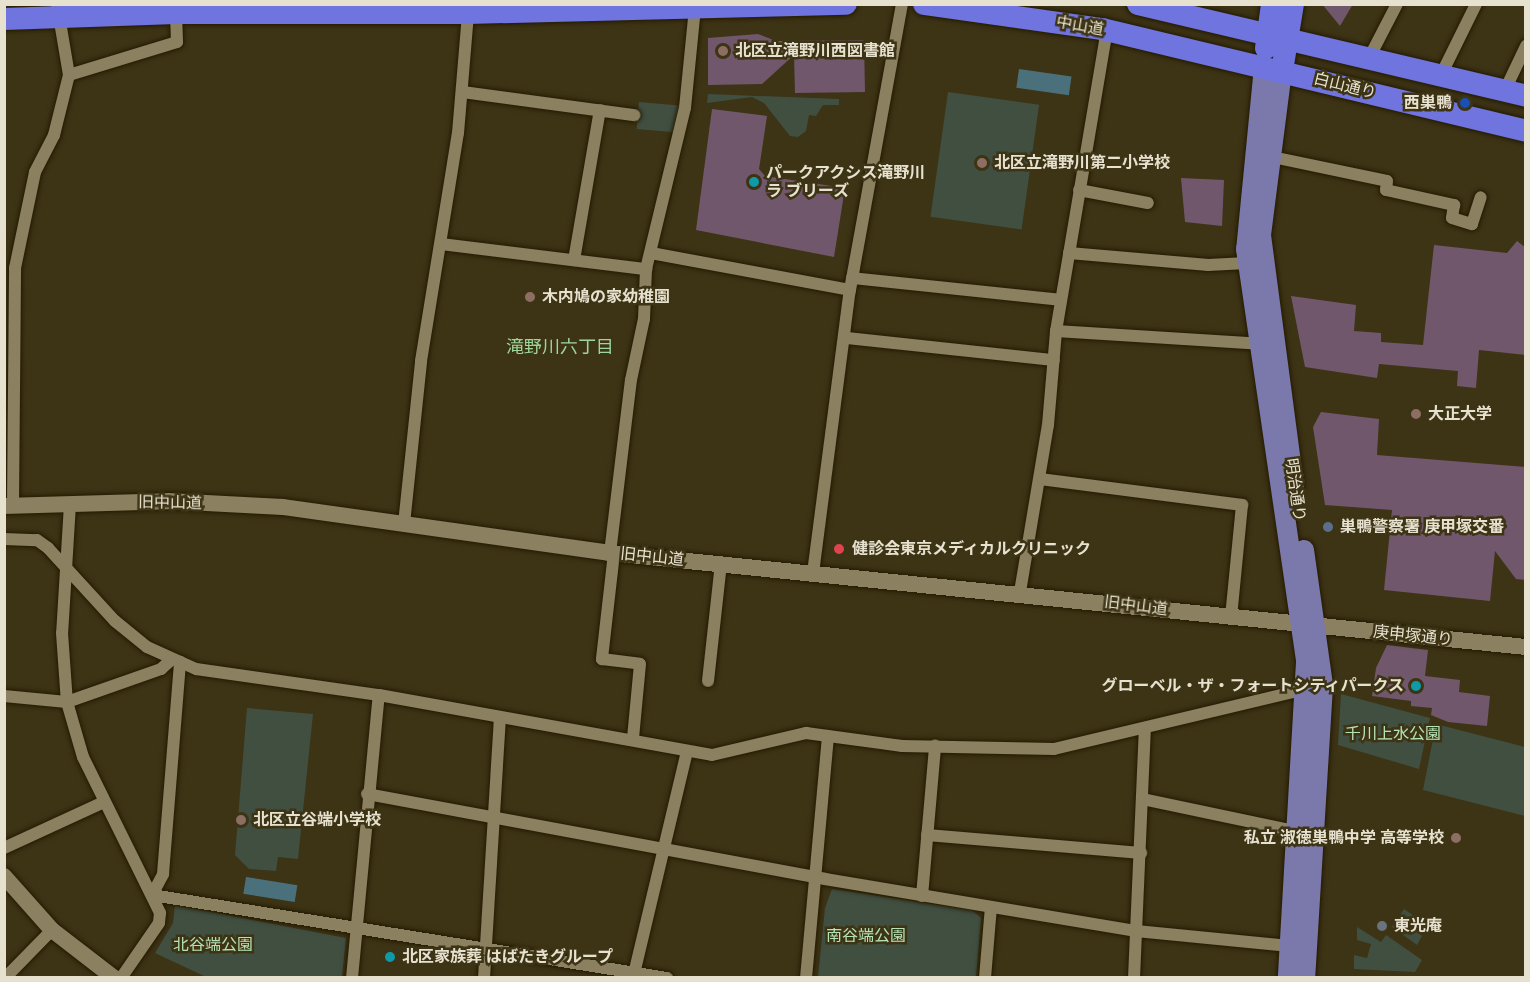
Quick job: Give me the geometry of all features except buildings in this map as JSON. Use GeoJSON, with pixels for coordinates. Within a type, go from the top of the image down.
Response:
{"type":"FeatureCollection","features":[{"type":"Feature","properties":{"kind":"highway"},"geometry":{"type":"LineString","coordinates":[[4,20],[57,10],[176,13],[468,13],[846,4]]}},
{"type":"Feature","properties":{"kind":"highway","name":"中山道"},"geometry":{"type":"LineString","coordinates":[[924,4],[1107,31],[1233,62]]}},
{"type":"Feature","properties":{"kind":"highway"},"geometry":{"type":"LineString","coordinates":[[1137,4],[1277,36]]}},
{"type":"Feature","properties":{"kind":"highway","name":"明治通り"},"geometry":{"type":"LineString","coordinates":[[1272,4],[1277,36],[1273,69]]}},
{"type":"Feature","properties":{"kind":"highway","name":"明治通り"},"geometry":{"type":"LineString","coordinates":[[1277,36],[1293,4]]}},
{"type":"Feature","properties":{"kind":"highway","name":"白山通り"},"geometry":{"type":"LineString","coordinates":[[1277,36],[1368,60],[1515,93]]}},
{"type":"Feature","properties":{"kind":"highway","name":"白山通り"},"geometry":{"type":"LineString","coordinates":[[1233,62],[1273,69],[1526,131]]}},
{"type":"Feature","properties":{"kind":"main road","name":"明治通り"},"geometry":{"type":"LineString","coordinates":[[1273,69],[1251,175],[1247,263],[1266,344],[1308,626],[1323,686],[1305,978]]}},
{"type":"Feature","properties":{"kind":"main road","name":"明治通り"},"geometry":{"type":"LineString","coordinates":[[1266,344],[1261,235],[1273,69]]}},
{"type":"Feature","properties":{"kind":"main road","name":"明治通り"},"geometry":{"type":"LineString","coordinates":[[1288,978],[1299,832],[1308,626]]}},
{"type":"Feature","properties":{"kind":"street"},"geometry":{"type":"LineString","coordinates":[[813,573],[847,338],[850,290],[902,4]]}},
{"type":"Feature","properties":{"kind":"street"},"geometry":{"type":"LineString","coordinates":[[1368,60],[1397,4]]}},
{"type":"Feature","properties":{"kind":"street"},"geometry":{"type":"LineString","coordinates":[[1440,77],[1476,4]]}},
{"type":"Feature","properties":{"kind":"street"},"geometry":{"type":"LineString","coordinates":[[633,738],[640,664],[602,659],[631,380],[644,319],[646,269],[685,108],[695,8]]}},
{"type":"Feature","properties":{"kind":"street"},"geometry":{"type":"LineString","coordinates":[[9,505],[15,268],[35,172],[54,135],[69,75],[57,10]]}},
{"type":"Feature","properties":{"kind":"street"},"geometry":{"type":"LineString","coordinates":[[69,75],[177,42],[176,13]]}},
{"type":"Feature","properties":{"kind":"street"},"geometry":{"type":"LineString","coordinates":[[404,524],[421,361],[464,92],[468,13]]}},
{"type":"Feature","properties":{"kind":"street"},"geometry":{"type":"LineString","coordinates":[[1020,592],[1040,479],[1056,332],[1107,31]]}},
{"type":"Feature","properties":{"kind":"street"},"geometry":{"type":"LineString","coordinates":[[1515,93],[1526,46]]}},
{"type":"Feature","properties":{"kind":"street"},"geometry":{"type":"LineString","coordinates":[[464,92],[634,115]]}},
{"type":"Feature","properties":{"kind":"street"},"geometry":{"type":"LineString","coordinates":[[574,260],[600,110]]}},
{"type":"Feature","properties":{"kind":"street"},"geometry":{"type":"LineString","coordinates":[[1282,159],[1387,181],[1386,190],[1454,205],[1452,218],[1472,224],[1481,197]]}},
{"type":"Feature","properties":{"kind":"street"},"geometry":{"type":"LineString","coordinates":[[1079,190],[1148,203]]}},
{"type":"Feature","properties":{"kind":"street"},"geometry":{"type":"LineString","coordinates":[[441,244],[646,269]]}},
{"type":"Feature","properties":{"kind":"street"},"geometry":{"type":"LineString","coordinates":[[1069,252],[1208,265],[1247,263]]}},
{"type":"Feature","properties":{"kind":"street"},"geometry":{"type":"LineString","coordinates":[[651,253],[850,290]]}},
{"type":"Feature","properties":{"kind":"street"},"geometry":{"type":"LineString","coordinates":[[852,278],[1061,300]]}},
{"type":"Feature","properties":{"kind":"street"},"geometry":{"type":"LineString","coordinates":[[1056,332],[1266,344]]}},
{"type":"Feature","properties":{"kind":"street"},"geometry":{"type":"LineString","coordinates":[[847,338],[1054,360]]}},
{"type":"Feature","properties":{"kind":"street"},"geometry":{"type":"LineString","coordinates":[[1040,479],[1242,505],[1231,618]]}},
{"type":"Feature","properties":{"kind":"street","name":"旧中山道"},"geometry":{"type":"LineString","coordinates":[[9,505],[168,501],[283,507],[612,553],[1020,592],[1308,626]]}},
{"type":"Feature","properties":{"kind":"street"},"geometry":{"type":"LineString","coordinates":[[70,504],[62,633],[67,702],[83,757],[152,895],[159,923],[121,978]]}},
{"type":"Feature","properties":{"kind":"street"},"geometry":{"type":"LineString","coordinates":[[4,539],[36,540],[67,566],[115,621],[147,648],[196,669],[379,695],[500,719],[633,738],[687,752],[711,755],[806,733],[935,746],[1054,750],[1145,731],[1306,689]]}},
{"type":"Feature","properties":{"kind":"street"},"geometry":{"type":"LineString","coordinates":[[708,681],[721,563]]}},
{"type":"Feature","properties":{"kind":"street","name":"庚申塚通り"},"geometry":{"type":"LineString","coordinates":[[1308,626],[1526,647]]}},
{"type":"Feature","properties":{"kind":"street"},"geometry":{"type":"LineString","coordinates":[[4,696],[67,702],[161,669],[176,661]]}},
{"type":"Feature","properties":{"kind":"street"},"geometry":{"type":"LineString","coordinates":[[152,895],[163,874],[176,661]]}},
{"type":"Feature","properties":{"kind":"street"},"geometry":{"type":"LineString","coordinates":[[352,978],[367,794],[379,695]]}},
{"type":"Feature","properties":{"kind":"street"},"geometry":{"type":"LineString","coordinates":[[484,978],[497,819],[500,719]]}},
{"type":"Feature","properties":{"kind":"street"},"geometry":{"type":"LineString","coordinates":[[1134,978],[1145,731]]}},
{"type":"Feature","properties":{"kind":"street"},"geometry":{"type":"LineString","coordinates":[[806,978],[828,736]]}},
{"type":"Feature","properties":{"kind":"street"},"geometry":{"type":"LineString","coordinates":[[922,896],[935,746]]}},
{"type":"Feature","properties":{"kind":"street"},"geometry":{"type":"LineString","coordinates":[[634,974],[687,752]]}},
{"type":"Feature","properties":{"kind":"street"},"geometry":{"type":"LineString","coordinates":[[367,794],[922,896],[1137,931],[1291,946]]}},
{"type":"Feature","properties":{"kind":"street"},"geometry":{"type":"LineString","coordinates":[[1143,799],[1299,832]]}},
{"type":"Feature","properties":{"kind":"street"},"geometry":{"type":"LineString","coordinates":[[4,848],[104,802]]}},
{"type":"Feature","properties":{"kind":"street"},"geometry":{"type":"LineString","coordinates":[[927,835],[1141,853]]}},
{"type":"Feature","properties":{"kind":"street"},"geometry":{"type":"LineString","coordinates":[[4,876],[52,930],[114,978]]}},
{"type":"Feature","properties":{"kind":"street"},"geometry":{"type":"LineString","coordinates":[[152,895],[667,978]]}},
{"type":"Feature","properties":{"kind":"street"},"geometry":{"type":"LineString","coordinates":[[985,978],[991,907]]}},
{"type":"Feature","properties":{"kind":"street"},"geometry":{"type":"LineString","coordinates":[[5,978],[52,930]]}},
{"type":"Feature","properties":{"kind":"green space"},"geometry":{"type":"Polygon","coordinates":[[[948,92],[1039,105],[1022,230],[930,217],[948,92]]]}},
{"type":"Feature","properties":{"kind":"green space"},"geometry":{"type":"Polygon","coordinates":[[[708,94],[839,99],[839,105],[823,105],[816,116],[809,115],[806,131],[798,137],[790,136],[764,103],[752,97],[707,103],[708,94]]]}},
{"type":"Feature","properties":{"kind":"green space"},"geometry":{"type":"Polygon","coordinates":[[[639,102],[682,106],[679,133],[637,129],[639,102]]]}},
{"type":"Feature","properties":{"kind":"green space","name":"千川上水公園"},"geometry":{"type":"Polygon","coordinates":[[[1341,694],[1430,718],[1419,769],[1338,745],[1341,694]]]}},
{"type":"Feature","properties":{"kind":"green space"},"geometry":{"type":"Polygon","coordinates":[[[247,708],[313,714],[298,859],[278,857],[276,871],[249,869],[235,855],[247,708]]]}},
{"type":"Feature","properties":{"kind":"green space"},"geometry":{"type":"Polygon","coordinates":[[[1436,724],[1525,747],[1525,816],[1423,790],[1436,724]]]}},
{"type":"Feature","properties":{"kind":"green space","name":"南谷端公園"},"geometry":{"type":"Polygon","coordinates":[[[832,889],[972,910],[981,918],[976,977],[818,977],[825,908],[832,889]]]}},
{"type":"Feature","properties":{"kind":"green space","name":"北谷端公園"},"geometry":{"type":"Polygon","coordinates":[[[175,905],[346,938],[342,977],[206,977],[155,953],[173,923],[175,905]]]}},
{"type":"Feature","properties":{"kind":"green space"},"geometry":{"type":"Polygon","coordinates":[[[1404,909],[1414,916],[1408,926],[1422,936],[1417,945],[1392,927],[1404,909]]]}},
{"type":"Feature","properties":{"kind":"green space"},"geometry":{"type":"Polygon","coordinates":[[[1357,927],[1381,942],[1386,935],[1422,960],[1415,972],[1354,969],[1354,955],[1367,958],[1371,944],[1357,940],[1357,927]]]}},
{"type":"Feature","properties":{"kind":"water"},"geometry":{"type":"Polygon","coordinates":[[[1019,69],[1071,76],[1069,95],[1016,88],[1019,69]]]}},
{"type":"Feature","properties":{"kind":"water"},"geometry":{"type":"Polygon","coordinates":[[[246,877],[297,885],[295,902],[243,894],[246,877]]]}},
{"type":"Feature","properties":{"kind":"place","name":"北区立滝野川西図書館"},"geometry":{"type":"Point","coordinates":[723,51]}},
{"type":"Feature","properties":{"kind":"place","name":"西巣鴨"},"geometry":{"type":"Point","coordinates":[1465,103]}},
{"type":"Feature","properties":{"kind":"place","name":"北区立滝野川第二小学校"},"geometry":{"type":"Point","coordinates":[982,163]}},
{"type":"Feature","properties":{"kind":"place","name":"パークアクシス滝野川 ラ ブリーズ"},"geometry":{"type":"Point","coordinates":[754,182]}},
{"type":"Feature","properties":{"kind":"place","name":"木内鳩の家幼稚園"},"geometry":{"type":"Point","coordinates":[530,297]}},
{"type":"Feature","properties":{"kind":"place","name":"大正大学"},"geometry":{"type":"Point","coordinates":[1416,414]}},
{"type":"Feature","properties":{"kind":"place","name":"巣鴨警察署 庚甲塚交番"},"geometry":{"type":"Point","coordinates":[1328,527]}},
{"type":"Feature","properties":{"kind":"place","name":"健診会東京メディカルクリニック"},"geometry":{"type":"Point","coordinates":[839,549]}},
{"type":"Feature","properties":{"kind":"place","name":"グローベル・ザ・フォートシティパークス"},"geometry":{"type":"Point","coordinates":[1416,686]}},
{"type":"Feature","properties":{"kind":"place","name":"北区立谷端小学校"},"geometry":{"type":"Point","coordinates":[241,820]}},
{"type":"Feature","properties":{"kind":"place","name":"私立 淑徳巣鴨中学 高等学校"},"geometry":{"type":"Point","coordinates":[1456,838]}},
{"type":"Feature","properties":{"kind":"place","name":"東光庵"},"geometry":{"type":"Point","coordinates":[1382,926]}},
{"type":"Feature","properties":{"kind":"place","name":"北区家族葬 はばたきグループ"},"geometry":{"type":"Point","coordinates":[390,957]}},
{"type":"Feature","properties":{"kind":"district","name":"滝野川六丁目"},"geometry":{"type":"Point","coordinates":[560,347]}}]}
